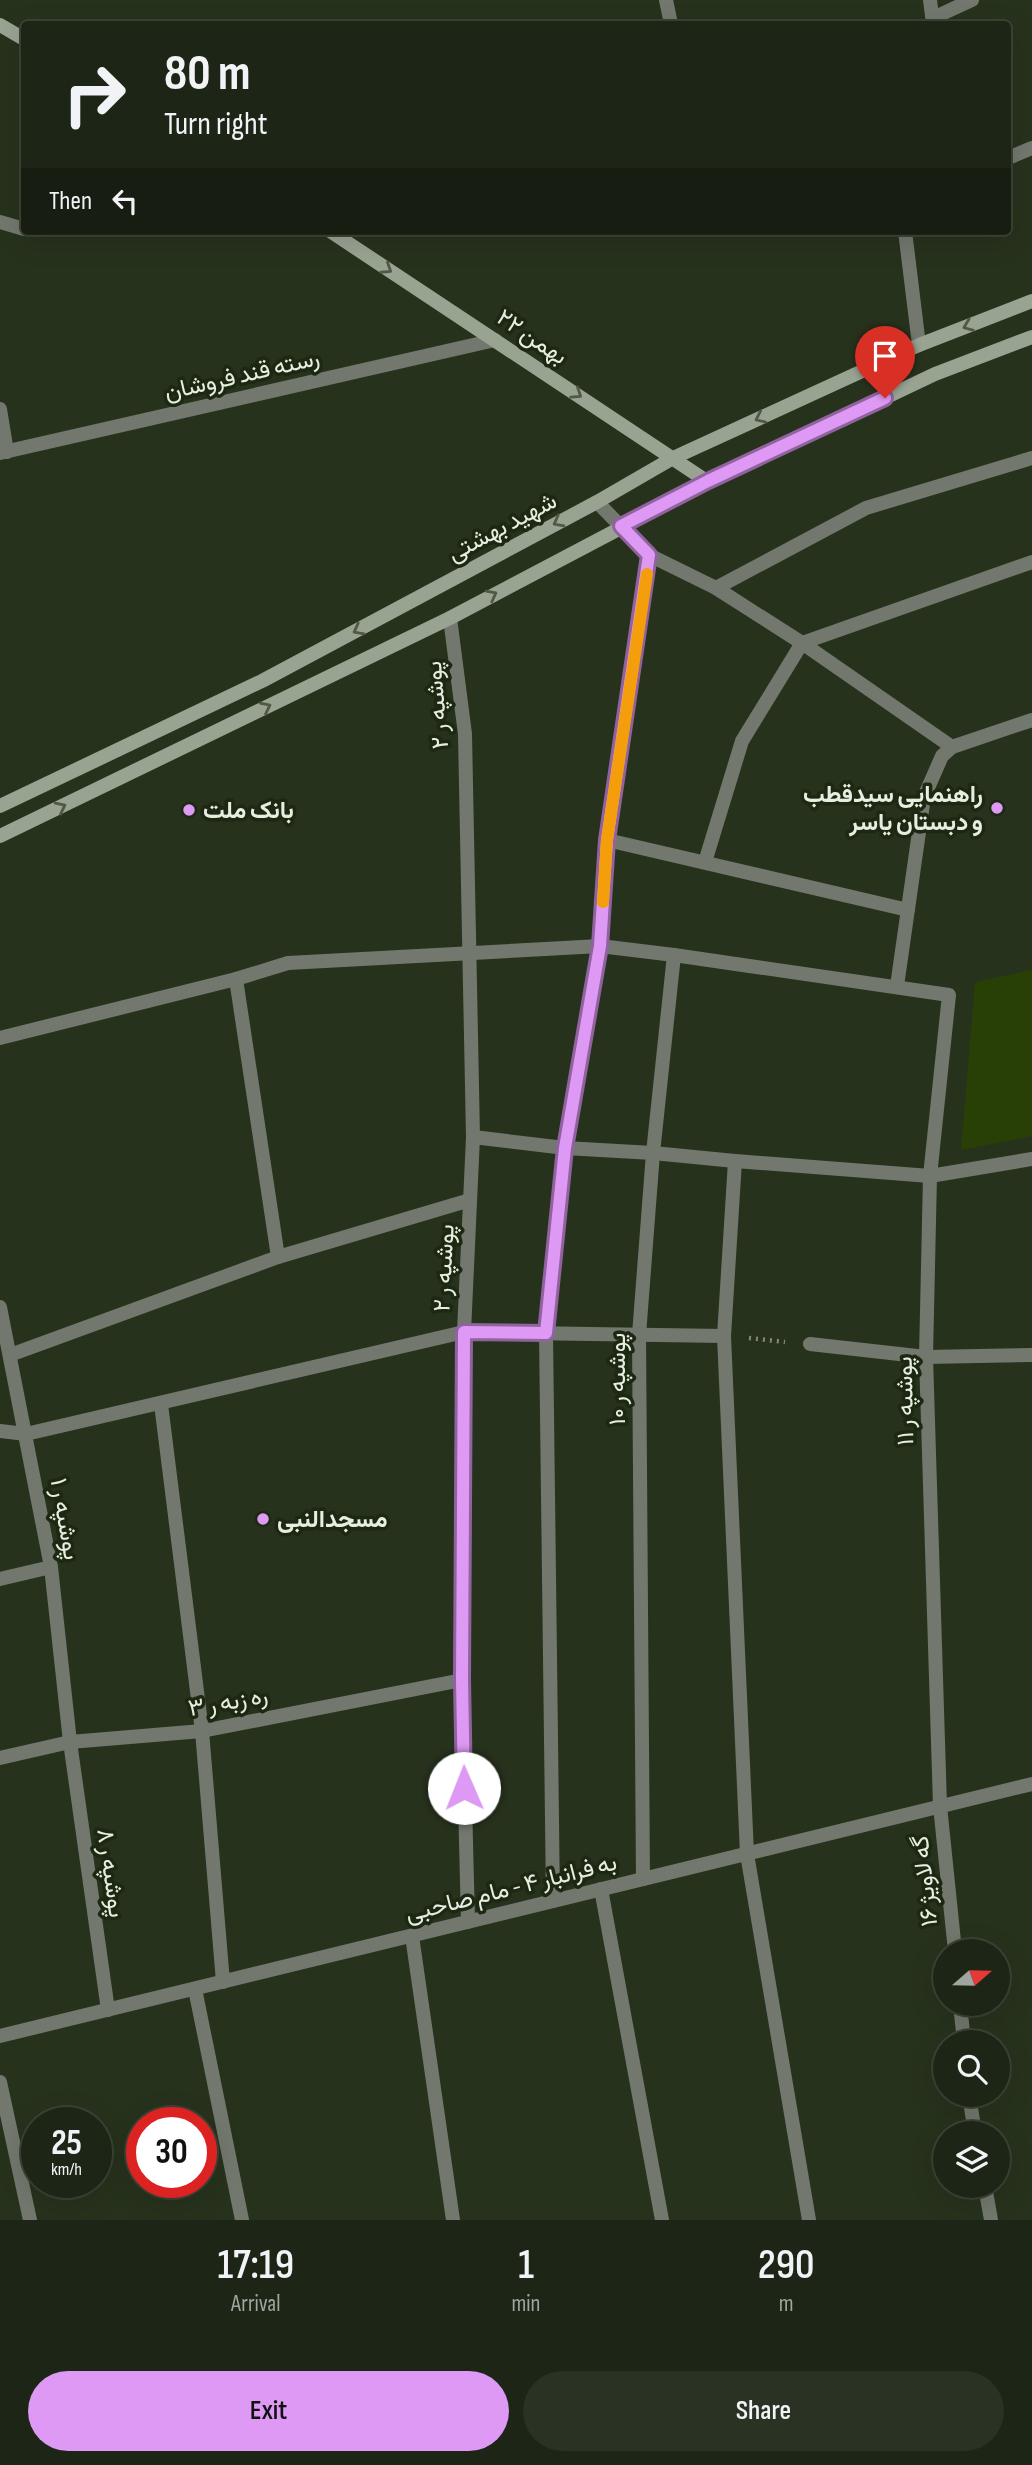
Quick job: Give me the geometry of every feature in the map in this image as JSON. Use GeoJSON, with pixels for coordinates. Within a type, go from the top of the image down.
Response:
{"type":"FeatureCollection","features":[{"type":"Feature","properties":{"kind":"main road"},"geometry":{"type":"LineString","coordinates":[[0,25],[21,36]]}},
{"type":"Feature","properties":{"kind":"main road","name":"۲۲ بهمن"},"geometry":{"type":"LineString","coordinates":[[336,235],[708,481]]}},
{"type":"Feature","properties":{"kind":"main road","name":"شهید بهشتی"},"geometry":{"type":"LineString","coordinates":[[0,806],[262,681],[597,502],[673,458],[919,345],[1032,301]]}},
{"type":"Feature","properties":{"kind":"main road"},"geometry":{"type":"LineString","coordinates":[[0,836],[450,618],[708,481],[935,374],[1032,337]]}},
{"type":"Feature","properties":{"kind":"street"},"geometry":{"type":"LineString","coordinates":[[666,0],[670,21]]}},
{"type":"Feature","properties":{"kind":"street"},"geometry":{"type":"LineString","coordinates":[[930,0],[933,21],[972,0]]}},
{"type":"Feature","properties":{"kind":"street"},"geometry":{"type":"LineString","coordinates":[[1011,157],[1032,148]]}},
{"type":"Feature","properties":{"kind":"street"},"geometry":{"type":"LineString","coordinates":[[0,222],[21,228]]}},
{"type":"Feature","properties":{"kind":"street"},"geometry":{"type":"LineString","coordinates":[[905,235],[919,345]]}},
{"type":"Feature","properties":{"kind":"street","name":"رسته قند فروشان"},"geometry":{"type":"LineString","coordinates":[[4,453],[495,340]]}},
{"type":"Feature","properties":{"kind":"street"},"geometry":{"type":"LineString","coordinates":[[0,410],[4,453]]}},
{"type":"Feature","properties":{"kind":"street"},"geometry":{"type":"LineString","coordinates":[[716,588],[866,508],[1032,458]]}},
{"type":"Feature","properties":{"kind":"street"},"geometry":{"type":"LineString","coordinates":[[597,502],[649,555],[716,588],[802,643],[952,747]]}},
{"type":"Feature","properties":{"kind":"street"},"geometry":{"type":"LineString","coordinates":[[553,1901],[546,1333],[565,1148],[600,946],[607,840],[649,555]]}},
{"type":"Feature","properties":{"kind":"street"},"geometry":{"type":"LineString","coordinates":[[705,863],[742,741],[802,643],[1032,562]]}},
{"type":"Feature","properties":{"kind":"street","name":"پوشپه ر ۲"},"geometry":{"type":"LineString","coordinates":[[450,618],[465,734],[473,1136],[464,1332],[462,1680],[468,1922]]}},
{"type":"Feature","properties":{"kind":"street"},"geometry":{"type":"LineString","coordinates":[[0,1038],[236,979],[288,963],[600,946],[897,986],[924,797],[942,756],[952,747],[1032,720]]}},
{"type":"Feature","properties":{"kind":"street"},"geometry":{"type":"LineString","coordinates":[[607,840],[908,910]]}},
{"type":"Feature","properties":{"kind":"street","name":"پوشپه ر ۱۰"},"geometry":{"type":"LineString","coordinates":[[643,1879],[639,1335],[653,1153],[674,955]]}},
{"type":"Feature","properties":{"kind":"street"},"geometry":{"type":"LineString","coordinates":[[236,979],[278,1256]]}},
{"type":"Feature","properties":{"kind":"street","name":"پوشپه ر ۱۱"},"geometry":{"type":"LineString","coordinates":[[897,986],[949,995],[930,1176],[926,1357],[940,1806]]}},
{"type":"Feature","properties":{"kind":"street"},"geometry":{"type":"LineString","coordinates":[[473,1136],[565,1148],[930,1176],[1032,1159]]}},
{"type":"Feature","properties":{"kind":"street"},"geometry":{"type":"LineString","coordinates":[[735,1161],[724,1336],[747,1854],[809,2220]]}},
{"type":"Feature","properties":{"kind":"street"},"geometry":{"type":"LineString","coordinates":[[10,1355],[278,1256],[470,1200]]}},
{"type":"Feature","properties":{"kind":"street","name":"۱ پوشپه ر"},"geometry":{"type":"LineString","coordinates":[[0,1307],[51,1567],[70,1742]]}},
{"type":"Feature","properties":{"kind":"street"},"geometry":{"type":"LineString","coordinates":[[0,1431],[26,1434],[464,1332],[724,1336]]}},
{"type":"Feature","properties":{"kind":"street"},"geometry":{"type":"LineString","coordinates":[[810,1344],[926,1357],[1032,1355]]}},
{"type":"Feature","properties":{"kind":"street"},"geometry":{"type":"LineString","coordinates":[[162,1404],[202,1731],[223,1982]]}},
{"type":"Feature","properties":{"kind":"street"},"geometry":{"type":"LineString","coordinates":[[0,1579],[51,1567]]}},
{"type":"Feature","properties":{"kind":"street","name":"ره زبه ر ۳"},"geometry":{"type":"LineString","coordinates":[[0,1758],[70,1742],[202,1731],[462,1680]]}},
{"type":"Feature","properties":{"kind":"street","name":"پوشپە ر ۸"},"geometry":{"type":"LineString","coordinates":[[70,1742],[108,2010]]}},
{"type":"Feature","properties":{"kind":"street","name":"به فرانبار ۴ - مام صاحبی"},"geometry":{"type":"LineString","coordinates":[[0,2036],[1032,1784]]}},
{"type":"Feature","properties":{"kind":"street","name":"۱۶ گه لاویژ"},"geometry":{"type":"LineString","coordinates":[[940,1806],[954,1939]]}},
{"type":"Feature","properties":{"kind":"street"},"geometry":{"type":"LineString","coordinates":[[601,1889],[662,2220]]}},
{"type":"Feature","properties":{"kind":"street"},"geometry":{"type":"LineString","coordinates":[[412,1936],[453,2220]]}},
{"type":"Feature","properties":{"kind":"street"},"geometry":{"type":"LineString","coordinates":[[195,1989],[242,2220]]}},
{"type":"Feature","properties":{"kind":"street"},"geometry":{"type":"LineString","coordinates":[[0,2082],[30,2220]]}},
{"type":"Feature","properties":{"kind":"street"},"geometry":{"type":"LineString","coordinates":[[987,2198],[991,2220]]}},
{"type":"Feature","properties":{"kind":"path"},"geometry":{"type":"LineString","coordinates":[[724,1336],[810,1344]]}},
{"type":"Feature","properties":{"kind":"green space"},"geometry":{"type":"Polygon","coordinates":[[[1032,970],[1032,1136],[961,1150],[975,982],[1032,970]]]}},
{"type":"Feature","properties":{"kind":"slow traffic"},"geometry":{"type":"LineString","coordinates":[[603,902],[607,840],[647,574]]}},
{"type":"Feature","properties":{"kind":"place","name":"راهنمایی سیدقطب و دبستان یاسر"},"geometry":{"type":"Point","coordinates":[997,808]}},
{"type":"Feature","properties":{"kind":"place","name":"بانک ملت"},"geometry":{"type":"Point","coordinates":[189,810]}},
{"type":"Feature","properties":{"kind":"place","name":"مسجدالنبی"},"geometry":{"type":"Point","coordinates":[263,1519]}},
{"type":"Feature","properties":{"kind":"route"},"geometry":{"type":"LineString","coordinates":[[464,1788],[464,1332],[546,1333],[565,1148],[600,946],[607,840],[649,555],[621,526],[708,481],[885,398]]}}]}
